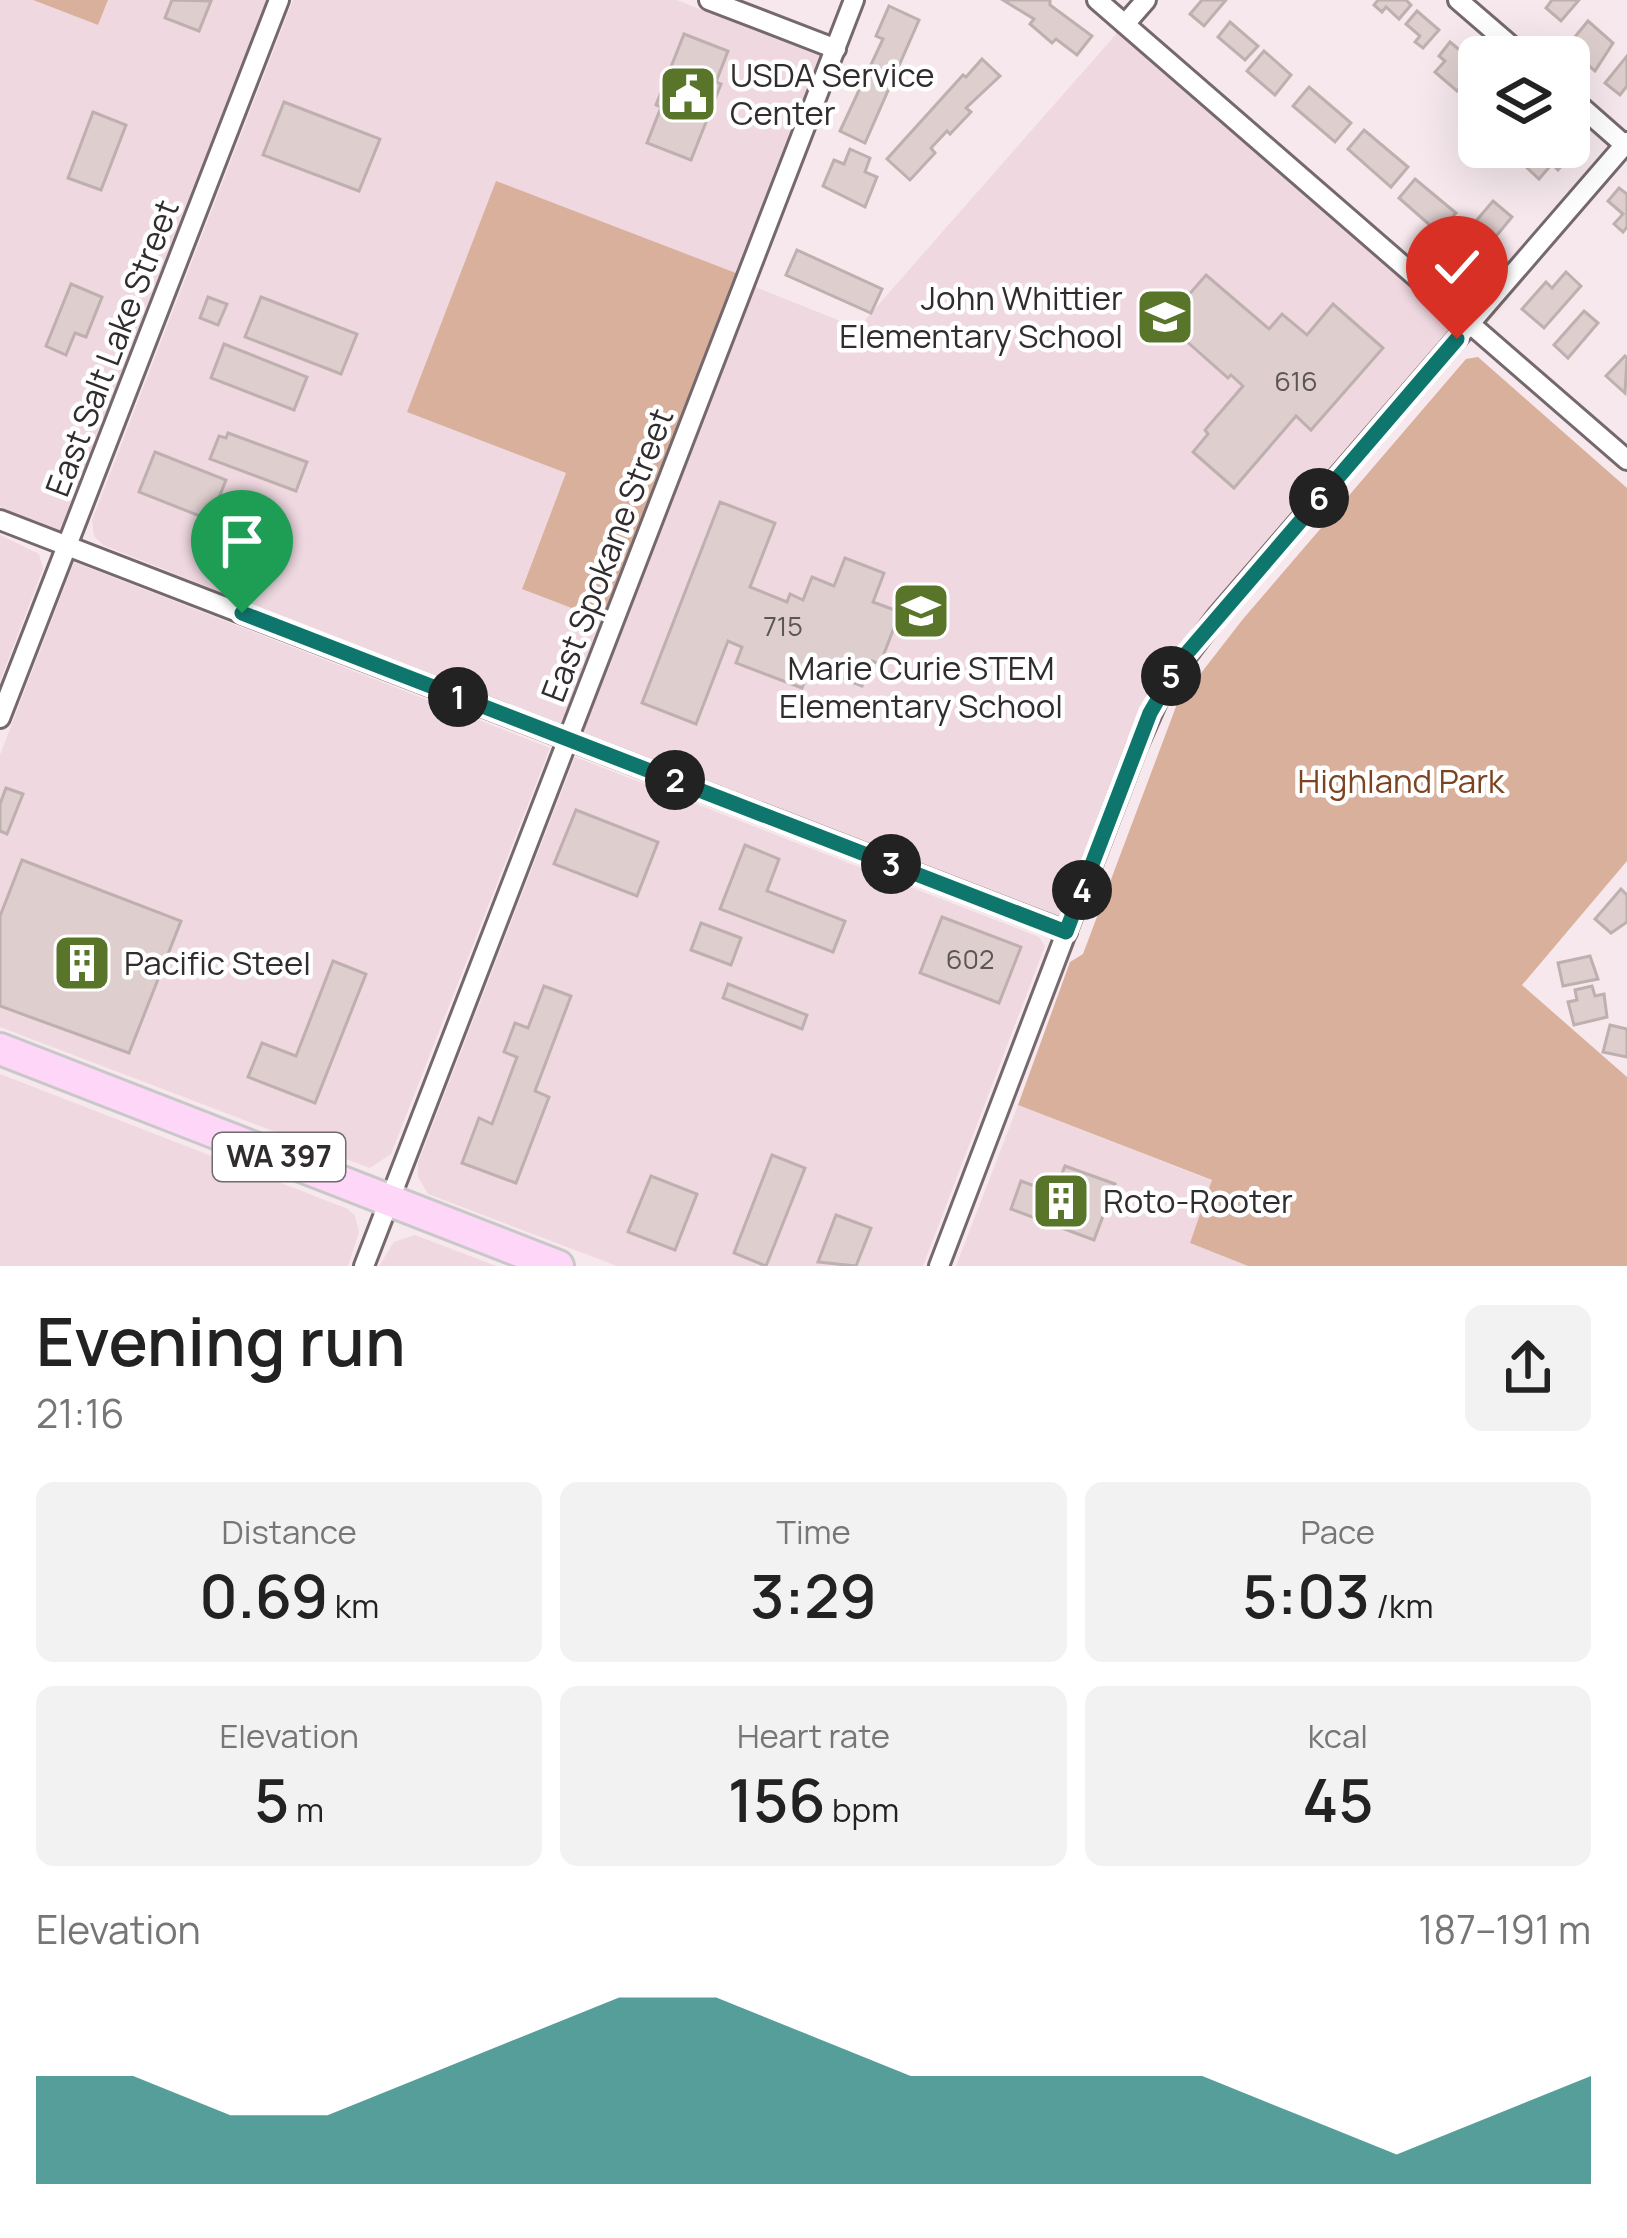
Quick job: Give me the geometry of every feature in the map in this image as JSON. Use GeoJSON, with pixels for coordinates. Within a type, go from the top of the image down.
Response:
{"type":"FeatureCollection","features":[{"type":"Feature","properties":{"kind":"main road","name":"WA 397"},"geometry":{"type":"LineString","coordinates":[[0,1049],[558,1266]]}},
{"type":"Feature","properties":{"kind":"street","name":"East Salt Lake Street"},"geometry":{"type":"LineString","coordinates":[[0,718],[279,0]]}},
{"type":"Feature","properties":{"kind":"street"},"geometry":{"type":"LineString","coordinates":[[710,0],[836,49]]}},
{"type":"Feature","properties":{"kind":"street","name":"East Spokane Street"},"geometry":{"type":"LineString","coordinates":[[364,1266],[854,0]]}},
{"type":"Feature","properties":{"kind":"street"},"geometry":{"type":"LineString","coordinates":[[1097,0],[1627,460]]}},
{"type":"Feature","properties":{"kind":"street"},"geometry":{"type":"LineString","coordinates":[[1125,24],[1146,0]]}},
{"type":"Feature","properties":{"kind":"street"},"geometry":{"type":"LineString","coordinates":[[1458,0],[1500,36]]}},
{"type":"Feature","properties":{"kind":"street"},"geometry":{"type":"LineString","coordinates":[[939,1266],[1150,713],[1181,660],[1626,144],[1590,114]]}},
{"type":"Feature","properties":{"kind":"street"},"geometry":{"type":"LineString","coordinates":[[0,520],[1066,932]]}},
{"type":"Feature","properties":{"kind":"shaded area"},"geometry":{"type":"Polygon","coordinates":[[[0,0],[33,0],[98,25],[108,0],[268,0],[63,531],[0,507],[0,0]]]}},
{"type":"Feature","properties":{"kind":"shaded area"},"geometry":{"type":"Polygon","coordinates":[[[293,0],[677,0],[819,56],[736,273],[496,182],[408,411],[566,473],[522,588],[603,620],[562,728],[103,545],[94,536],[92,520],[293,0]]]}},
{"type":"Feature","properties":{"kind":"shaded area"},"geometry":{"type":"Polygon","coordinates":[[[1125,24],[1470,324],[1181,660],[1067,932],[568,739],[745,283],[858,328],[1125,24]]]}},
{"type":"Feature","properties":{"kind":"shaded area"},"geometry":{"type":"Polygon","coordinates":[[[0,535],[39,554],[43,569],[0,681],[0,535]]]}},
{"type":"Feature","properties":{"kind":"shaded area"},"geometry":{"type":"Polygon","coordinates":[[[74,562],[550,748],[391,1154],[370,1168],[0,1027],[0,755],[74,562]]]}},
{"type":"Feature","properties":{"kind":"shaded area"},"geometry":{"type":"Polygon","coordinates":[[[575,757],[1039,937],[1045,946],[923,1266],[617,1266],[428,1194],[418,1177],[418,1163],[575,757]]]}},
{"type":"Feature","properties":{"kind":"shaded area"},"geometry":{"type":"Polygon","coordinates":[[[0,1074],[348,1209],[359,1232],[348,1266],[0,1266],[0,1074]]]}},
{"type":"Feature","properties":{"kind":"shaded area"},"geometry":{"type":"Polygon","coordinates":[[[1018,1105],[1213,1181],[1190,1243],[1248,1266],[956,1266],[1018,1105]]]}},
{"type":"Feature","properties":{"kind":"shaded area"},"geometry":{"type":"Polygon","coordinates":[[[415,1235],[496,1266],[379,1266],[394,1242],[415,1235]]]}},
{"type":"Feature","properties":{"kind":"green space"},"geometry":{"type":"Polygon","coordinates":[[[33,0],[108,0],[98,25],[33,0]]]}},
{"type":"Feature","properties":{"kind":"green space"},"geometry":{"type":"Polygon","coordinates":[[[496,181],[736,273],[603,620],[522,589],[566,473],[407,412],[496,181]]]}},
{"type":"Feature","properties":{"kind":"green space","name":"Highland Park"},"geometry":{"type":"Polygon","coordinates":[[[1478,357],[1627,488],[1627,861],[1522,985],[1627,1077],[1627,1266],[1248,1266],[1190,1243],[1212,1180],[1018,1105],[1070,962],[1083,954],[1177,704],[1243,619],[1466,359],[1478,357]]]}},
{"type":"Feature","properties":{"kind":"building"},"geometry":{"type":"Polygon","coordinates":[[[172,0],[211,1],[199,31],[165,18],[172,0]]]}},
{"type":"Feature","properties":{"kind":"building"},"geometry":{"type":"Polygon","coordinates":[[[1003,0],[1050,0],[1050,5],[1092,36],[1077,55],[1056,39],[1052,43],[1030,24],[1034,19],[1003,0]]]}},
{"type":"Feature","properties":{"kind":"building"},"geometry":{"type":"Polygon","coordinates":[[[1202,0],[1226,0],[1204,26],[1190,14],[1202,0]]]}},
{"type":"Feature","properties":{"kind":"building"},"geometry":{"type":"Polygon","coordinates":[[[1378,0],[1406,0],[1411,5],[1399,19],[1386,7],[1382,12],[1374,5],[1378,0]]]}},
{"type":"Feature","properties":{"kind":"building"},"geometry":{"type":"Polygon","coordinates":[[[1552,0],[1579,0],[1561,21],[1546,8],[1552,0]]]}},
{"type":"Feature","properties":{"kind":"building"},"geometry":{"type":"Polygon","coordinates":[[[889,6],[919,20],[865,143],[840,131],[883,39],[876,36],[889,6]]]}},
{"type":"Feature","properties":{"kind":"building"},"geometry":{"type":"Polygon","coordinates":[[[1417,11],[1439,30],[1423,48],[1415,42],[1420,36],[1406,24],[1417,11]]]}},
{"type":"Feature","properties":{"kind":"building"},"geometry":{"type":"Polygon","coordinates":[[[1588,21],[1613,43],[1595,71],[1590,67],[1590,36],[1576,36],[1588,21]]]}},
{"type":"Feature","properties":{"kind":"building"},"geometry":{"type":"Polygon","coordinates":[[[1230,22],[1258,46],[1245,60],[1218,37],[1230,22]]]}},
{"type":"Feature","properties":{"kind":"building","name":"USDA Service Center"},"geometry":{"type":"Polygon","coordinates":[[[684,34],[728,51],[716,82],[721,84],[691,160],[647,143],[661,107],[656,105],[684,34]]]}},
{"type":"Feature","properties":{"kind":"building"},"geometry":{"type":"Polygon","coordinates":[[[1450,42],[1458,49],[1457,91],[1435,72],[1445,61],[1439,56],[1450,42]]]}},
{"type":"Feature","properties":{"kind":"building"},"geometry":{"type":"Polygon","coordinates":[[[1264,51],[1291,75],[1275,95],[1247,71],[1264,51]]]}},
{"type":"Feature","properties":{"kind":"building"},"geometry":{"type":"Polygon","coordinates":[[[1627,56],[1627,86],[1620,95],[1605,83],[1627,56]]]}},
{"type":"Feature","properties":{"kind":"building"},"geometry":{"type":"Polygon","coordinates":[[[982,59],[1000,76],[966,108],[971,112],[950,134],[947,131],[931,148],[935,153],[910,180],[887,159],[982,59]]]}},
{"type":"Feature","properties":{"kind":"building"},"geometry":{"type":"Polygon","coordinates":[[[1309,87],[1351,123],[1335,142],[1293,106],[1309,87]]]}},
{"type":"Feature","properties":{"kind":"building"},"geometry":{"type":"Polygon","coordinates":[[[284,102],[380,139],[359,191],[263,155],[284,102]]]}},
{"type":"Feature","properties":{"kind":"building"},"geometry":{"type":"Polygon","coordinates":[[[93,112],[126,125],[101,190],[68,178],[93,112]]]}},
{"type":"Feature","properties":{"kind":"building"},"geometry":{"type":"Polygon","coordinates":[[[1364,130],[1408,167],[1391,187],[1348,149],[1364,130]]]}},
{"type":"Feature","properties":{"kind":"building"},"geometry":{"type":"Polygon","coordinates":[[[850,149],[870,158],[865,172],[877,177],[865,207],[823,186],[834,160],[844,164],[850,149]]]}},
{"type":"Feature","properties":{"kind":"building"},"geometry":{"type":"Polygon","coordinates":[[[1527,168],[1549,168],[1539,179],[1527,168]]]}},
{"type":"Feature","properties":{"kind":"building"},"geometry":{"type":"Polygon","coordinates":[[[1415,179],[1456,213],[1439,233],[1399,198],[1415,179]]]}},
{"type":"Feature","properties":{"kind":"building"},"geometry":{"type":"Polygon","coordinates":[[[1619,188],[1627,194],[1623,232],[1614,224],[1623,214],[1608,201],[1619,188]]]}},
{"type":"Feature","properties":{"kind":"building"},"geometry":{"type":"Polygon","coordinates":[[[1493,201],[1512,217],[1478,258],[1458,242],[1493,201]]]}},
{"type":"Feature","properties":{"kind":"building"},"geometry":{"type":"Polygon","coordinates":[[[797,250],[882,289],[871,313],[786,275],[797,250]]]}},
{"type":"Feature","properties":{"kind":"building"},"geometry":{"type":"Polygon","coordinates":[[[1566,272],[1581,286],[1544,328],[1522,309],[1546,282],[1552,288],[1566,272]]]}},
{"type":"Feature","properties":{"kind":"building"},"geometry":{"type":"Polygon","coordinates":[[[1206,275],[1269,329],[1282,314],[1307,335],[1333,304],[1383,348],[1311,430],[1296,416],[1234,488],[1193,452],[1208,434],[1205,430],[1243,386],[1165,322],[1206,275]]]}},
{"type":"Feature","properties":{"kind":"building"},"geometry":{"type":"Polygon","coordinates":[[[71,284],[102,297],[86,337],[75,333],[66,355],[46,346],[71,284]]]}},
{"type":"Feature","properties":{"kind":"building"},"geometry":{"type":"Polygon","coordinates":[[[208,297],[227,304],[218,325],[200,318],[208,297]]]}},
{"type":"Feature","properties":{"kind":"building"},"geometry":{"type":"Polygon","coordinates":[[[261,297],[357,334],[341,374],[245,337],[261,297]]]}},
{"type":"Feature","properties":{"kind":"building"},"geometry":{"type":"Polygon","coordinates":[[[1584,311],[1598,323],[1568,358],[1554,345],[1584,311]]]}},
{"type":"Feature","properties":{"kind":"building"},"geometry":{"type":"Polygon","coordinates":[[[224,344],[307,377],[294,410],[211,378],[224,344]]]}},
{"type":"Feature","properties":{"kind":"building"},"geometry":{"type":"Polygon","coordinates":[[[1627,358],[1625,393],[1606,376],[1627,358]]]}},
{"type":"Feature","properties":{"kind":"building"},"geometry":{"type":"Polygon","coordinates":[[[228,433],[307,462],[296,491],[210,459],[219,436],[226,438],[228,433]]]}},
{"type":"Feature","properties":{"kind":"building"},"geometry":{"type":"Polygon","coordinates":[[[155,452],[226,480],[210,520],[139,492],[155,452]]]}},
{"type":"Feature","properties":{"kind":"building"},"geometry":{"type":"Polygon","coordinates":[[[720,502],[775,523],[750,587],[787,602],[790,594],[803,600],[812,577],[834,586],[845,558],[884,573],[873,602],[900,612],[880,664],[872,661],[862,686],[811,666],[802,688],[736,663],[742,647],[728,641],[696,724],[642,703],[720,502]]]}},
{"type":"Feature","properties":{"kind":"building"},"geometry":{"type":"Polygon","coordinates":[[[6,788],[23,794],[7,834],[0,831],[0,804],[6,788]]]}},
{"type":"Feature","properties":{"kind":"building"},"geometry":{"type":"Polygon","coordinates":[[[576,810],[658,842],[637,896],[554,864],[576,810]]]}},
{"type":"Feature","properties":{"kind":"building"},"geometry":{"type":"Polygon","coordinates":[[[745,845],[779,859],[767,891],[845,921],[833,952],[720,909],[745,845]]]}},
{"type":"Feature","properties":{"kind":"building","name":"Pacific Steel"},"geometry":{"type":"Polygon","coordinates":[[[22,860],[181,921],[129,1053],[0,1006],[0,916],[22,860]]]}},
{"type":"Feature","properties":{"kind":"building"},"geometry":{"type":"Polygon","coordinates":[[[1621,889],[1627,895],[1627,922],[1611,933],[1595,919],[1621,889]]]}},
{"type":"Feature","properties":{"kind":"building"},"geometry":{"type":"Polygon","coordinates":[[[942,917],[1021,947],[999,1003],[920,973],[942,917]]]}},
{"type":"Feature","properties":{"kind":"building"},"geometry":{"type":"Polygon","coordinates":[[[701,923],[741,938],[731,965],[691,950],[701,923]]]}},
{"type":"Feature","properties":{"kind":"building"},"geometry":{"type":"Polygon","coordinates":[[[1590,956],[1598,979],[1563,986],[1558,963],[1590,956]]]}},
{"type":"Feature","properties":{"kind":"building"},"geometry":{"type":"Polygon","coordinates":[[[333,961],[366,974],[315,1103],[248,1077],[262,1043],[296,1056],[333,961]]]}},
{"type":"Feature","properties":{"kind":"building"},"geometry":{"type":"Polygon","coordinates":[[[728,984],[807,1015],[802,1029],[723,998],[728,984]]]}},
{"type":"Feature","properties":{"kind":"building"},"geometry":{"type":"Polygon","coordinates":[[[544,986],[571,996],[535,1091],[549,1097],[516,1183],[462,1163],[479,1118],[492,1124],[517,1057],[504,1052],[515,1023],[528,1028],[544,986]]]}},
{"type":"Feature","properties":{"kind":"building"},"geometry":{"type":"Polygon","coordinates":[[[1592,986],[1595,996],[1604,994],[1607,1017],[1574,1025],[1568,1002],[1577,1000],[1575,990],[1592,986]]]}},
{"type":"Feature","properties":{"kind":"building"},"geometry":{"type":"Polygon","coordinates":[[[1610,1025],[1627,1029],[1627,1057],[1603,1052],[1610,1025]]]}},
{"type":"Feature","properties":{"kind":"building"},"geometry":{"type":"Polygon","coordinates":[[[772,1155],[805,1168],[766,1266],[734,1253],[772,1155]]]}},
{"type":"Feature","properties":{"kind":"building","name":"Roto-Rooter"},"geometry":{"type":"Polygon","coordinates":[[[1065,1166],[1115,1184],[1094,1240],[1011,1209],[1021,1181],[1054,1193],[1065,1166]]]}},
{"type":"Feature","properties":{"kind":"building"},"geometry":{"type":"Polygon","coordinates":[[[651,1176],[697,1194],[675,1250],[628,1232],[651,1176]]]}},
{"type":"Feature","properties":{"kind":"building"},"geometry":{"type":"Polygon","coordinates":[[[836,1215],[871,1228],[856,1266],[818,1262],[836,1215]]]}},
{"type":"Feature","properties":{"kind":"place","name":"USDA Service Center"},"geometry":{"type":"Point","coordinates":[688,94]}},
{"type":"Feature","properties":{"kind":"place","name":"John Whittier Elementary School"},"geometry":{"type":"Point","coordinates":[1165,317]}},
{"type":"Feature","properties":{"kind":"place","name":"Marie Curie STEM Elementary School"},"geometry":{"type":"Point","coordinates":[921,611]}},
{"type":"Feature","properties":{"kind":"place","name":"Pacific Steel"},"geometry":{"type":"Point","coordinates":[82,963]}},
{"type":"Feature","properties":{"kind":"place","name":"Roto-Rooter"},"geometry":{"type":"Point","coordinates":[1061,1201]}},
{"type":"Feature","properties":{"kind":"route"},"geometry":{"type":"LineString","coordinates":[[242,613],[1066,932],[1150,713],[1181,660],[1457,339]]}}]}
